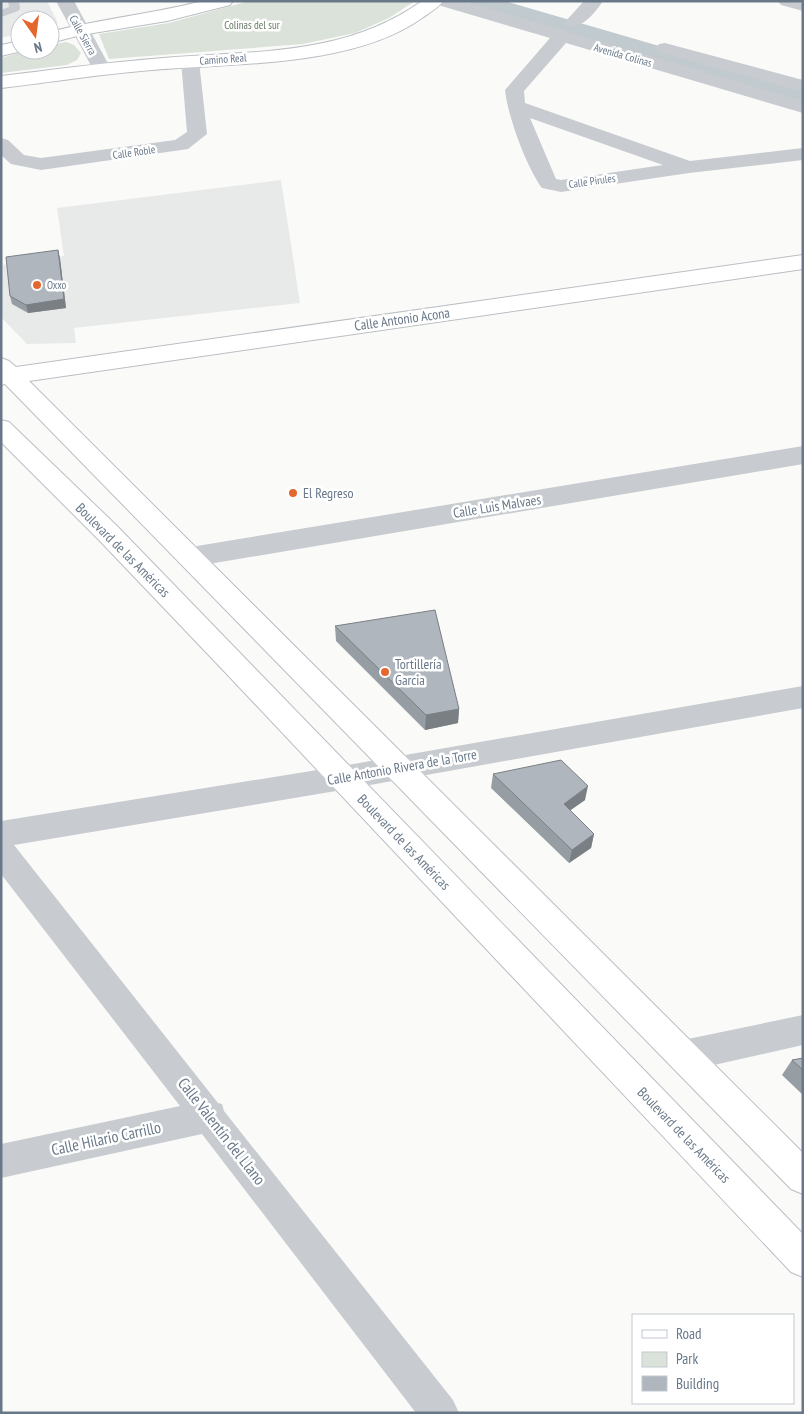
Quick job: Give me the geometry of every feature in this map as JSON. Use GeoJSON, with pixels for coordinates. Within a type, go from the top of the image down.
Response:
{"type":"FeatureCollection","features":[{"type":"Feature","properties":{"kind":"main road"},"geometry":{"type":"LineString","coordinates":[[60,35],[80,30],[167,16],[224,1]]}},
{"type":"Feature","properties":{"kind":"main road","name":"Camino Real"},"geometry":{"type":"LineString","coordinates":[[1,82],[102,69],[305,52],[364,39],[401,24],[434,1]]}},
{"type":"Feature","properties":{"kind":"main road","name":"Calle Antonio Acona"},"geometry":{"type":"LineString","coordinates":[[4,373],[803,262]]}},
{"type":"Feature","properties":{"kind":"main road"},"geometry":{"type":"LineString","coordinates":[[4,373],[191,557],[803,1177]]}},
{"type":"Feature","properties":{"kind":"main road","name":"Boulevard de las Américas"},"geometry":{"type":"LineString","coordinates":[[1,428],[115,540],[803,1260]]}},
{"type":"Feature","properties":{"kind":"street","name":"Calle Sierra"},"geometry":{"type":"LineString","coordinates":[[64,1],[102,69]]}},
{"type":"Feature","properties":{"kind":"street","name":"Avenida Colinas"},"geometry":{"type":"LineString","coordinates":[[444,1],[803,107]]}},
{"type":"Feature","properties":{"kind":"street"},"geometry":{"type":"LineString","coordinates":[[574,22],[594,1]]}},
{"type":"Feature","properties":{"kind":"street"},"geometry":{"type":"LineString","coordinates":[[787,1],[803,6]]}},
{"type":"Feature","properties":{"kind":"street","name":"Avenida Colinas"},"geometry":{"type":"LineString","coordinates":[[547,13],[803,86]]}},
{"type":"Feature","properties":{"kind":"street"},"geometry":{"type":"LineString","coordinates":[[516,106],[514,90],[561,37]]}},
{"type":"Feature","properties":{"kind":"street","name":"Calle Roble"},"geometry":{"type":"LineString","coordinates":[[1,144],[18,160],[41,164],[181,145],[197,134],[190,61]]}},
{"type":"Feature","properties":{"kind":"street","name":"Calle Pirules"},"geometry":{"type":"LineString","coordinates":[[516,106],[689,167]]}},
{"type":"Feature","properties":{"kind":"street","name":"Calle Pirules"},"geometry":{"type":"LineString","coordinates":[[516,106],[544,177],[550,184],[561,186],[689,167],[803,154]]}},
{"type":"Feature","properties":{"kind":"street","name":"Calle Luis Malvaes"},"geometry":{"type":"LineString","coordinates":[[191,557],[803,455]]}},
{"type":"Feature","properties":{"kind":"street","name":"Calle Antonio Rivera de la Torre"},"geometry":{"type":"LineString","coordinates":[[1,834],[342,778],[803,697]]}},
{"type":"Feature","properties":{"kind":"street","name":"Calle Valentín del Llano"},"geometry":{"type":"LineString","coordinates":[[1,851],[210,1116],[440,1413]]}},
{"type":"Feature","properties":{"kind":"street"},"geometry":{"type":"LineString","coordinates":[[683,1056],[803,1030]]}},
{"type":"Feature","properties":{"kind":"street","name":"Calle Hilario Carrillo"},"geometry":{"type":"LineString","coordinates":[[1,1160],[210,1116]]}},
{"type":"Feature","properties":{"kind":"lane"},"geometry":{"type":"LineString","coordinates":[[1,14],[14,9],[13,1]]}},
{"type":"Feature","properties":{"kind":"shaded area"},"geometry":{"type":"Polygon","coordinates":[[[1,1],[47,1],[52,10],[10,10],[10,36],[1,38],[1,1]]]}},
{"type":"Feature","properties":{"kind":"shaded area"},"geometry":{"type":"Polygon","coordinates":[[[281,180],[300,303],[74,328],[76,343],[27,344],[1,317],[1,265],[64,256],[57,208],[281,180]]]}},
{"type":"Feature","properties":{"kind":"green space","name":"Colinas del sur"},"geometry":{"type":"Polygon","coordinates":[[[249,1],[415,1],[389,18],[355,33],[303,44],[109,59],[99,34],[169,23],[249,1]]]}},
{"type":"Feature","properties":{"kind":"green space"},"geometry":{"type":"Polygon","coordinates":[[[66,42],[74,45],[81,53],[77,60],[67,65],[1,73],[1,58],[10,55],[10,60],[60,60],[60,43],[66,42]]]}},
{"type":"Feature","properties":{"kind":"building","name":"Oxxo"},"geometry":{"type":"Polygon","coordinates":[[[58,250],[64,299],[26,305],[10,296],[6,257],[58,250]]]}},
{"type":"Feature","properties":{"kind":"building"},"geometry":{"type":"Polygon","coordinates":[[[435,610],[459,709],[426,715],[335,626],[435,610]]]}},
{"type":"Feature","properties":{"kind":"building"},"geometry":{"type":"Polygon","coordinates":[[[561,760],[588,786],[564,804],[594,834],[572,850],[493,774],[561,760]]]}},
{"type":"Feature","properties":{"kind":"building"},"geometry":{"type":"Polygon","coordinates":[[[803,1058],[803,1070],[792,1060],[803,1058]]]}},
{"type":"Feature","properties":{"kind":"waterway"},"geometry":{"type":"LineString","coordinates":[[480,1],[803,96]]}},
{"type":"Feature","properties":{"kind":"place","name":"Oxxo"},"geometry":{"type":"Point","coordinates":[37,285]}},
{"type":"Feature","properties":{"kind":"place","name":"El Regreso"},"geometry":{"type":"Point","coordinates":[293,493]}},
{"type":"Feature","properties":{"kind":"place","name":"Tortillería Garcia"},"geometry":{"type":"Point","coordinates":[385,672]}}]}
